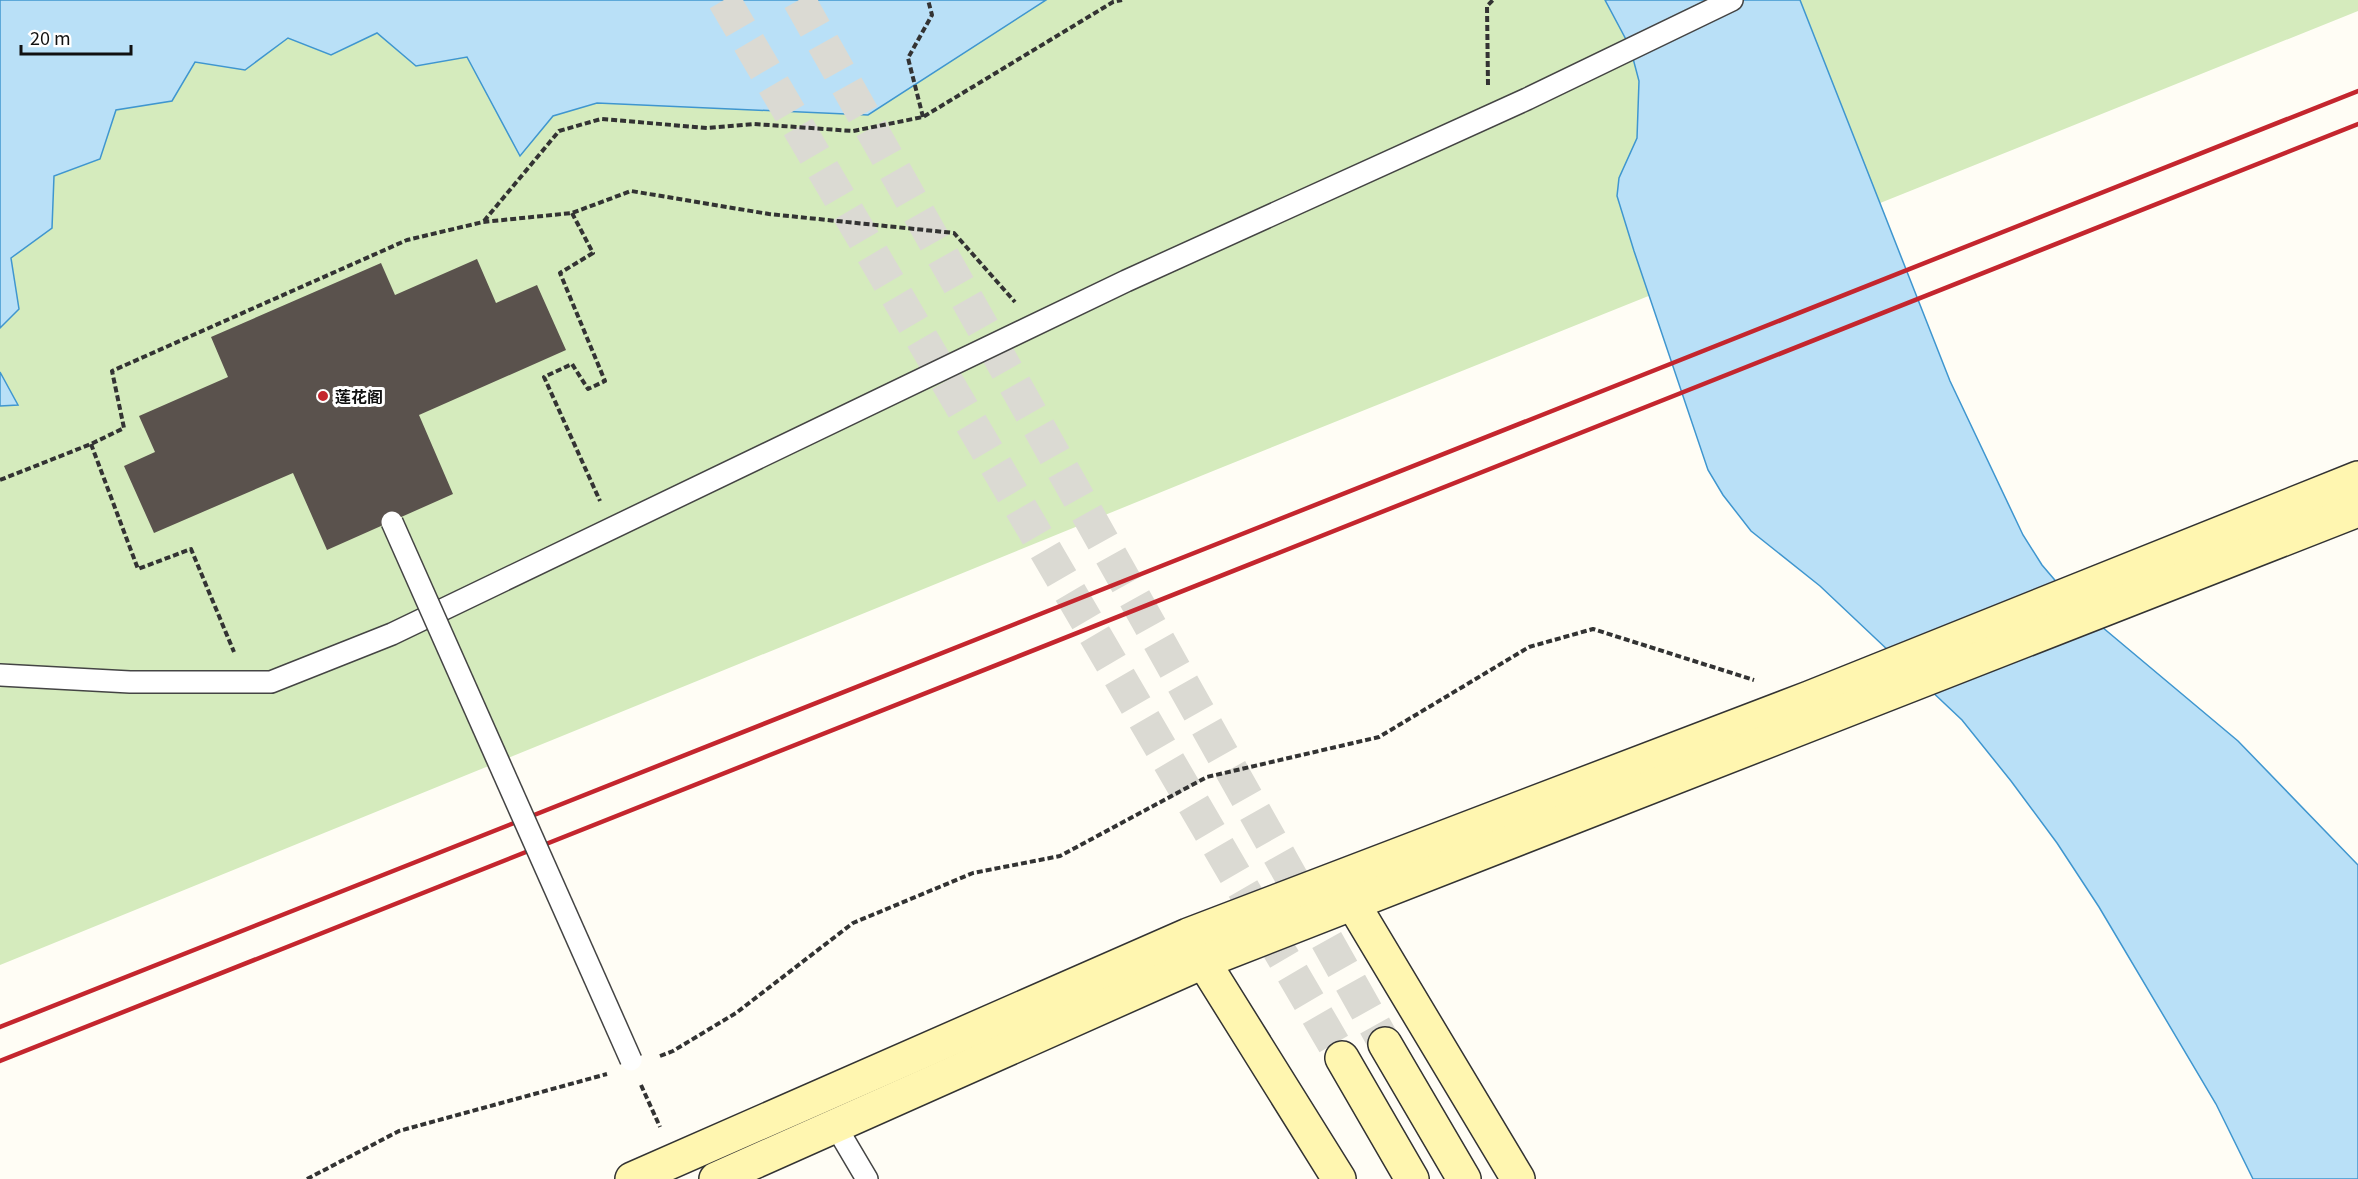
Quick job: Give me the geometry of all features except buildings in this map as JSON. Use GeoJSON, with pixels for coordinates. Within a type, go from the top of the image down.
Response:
{"type":"FeatureCollection","features":[{"type":"Feature","properties":{"kind":"main road"},"geometry":{"type":"LineString","coordinates":[[632,1179],[1196,949],[2110,592],[2358,478]]}},
{"type":"Feature","properties":{"kind":"main road"},"geometry":{"type":"LineString","coordinates":[[2110,592],[2358,510]]}},
{"type":"Feature","properties":{"kind":"main road"},"geometry":{"type":"LineString","coordinates":[[1346,891],[1809,698],[1889,680]]}},
{"type":"Feature","properties":{"kind":"main road"},"geometry":{"type":"LineString","coordinates":[[1346,891],[1518,1179]]}},
{"type":"Feature","properties":{"kind":"main road"},"geometry":{"type":"LineString","coordinates":[[716,1179],[835,1125],[1196,949]]}},
{"type":"Feature","properties":{"kind":"main road"},"geometry":{"type":"LineString","coordinates":[[1196,949],[1340,1179]]}},
{"type":"Feature","properties":{"kind":"main road"},"geometry":{"type":"LineString","coordinates":[[1385,1044],[1464,1179]]}},
{"type":"Feature","properties":{"kind":"main road"},"geometry":{"type":"LineString","coordinates":[[1342,1058],[1413,1179]]}},
{"type":"Feature","properties":{"kind":"lane"},"geometry":{"type":"LineString","coordinates":[[0,675],[130,682],[271,682],[392,634],[1036,325],[1527,99],[1732,0]]}},
{"type":"Feature","properties":{"kind":"lane"},"geometry":{"type":"LineString","coordinates":[[392,522],[633,1063]]}},
{"type":"Feature","properties":{"kind":"lane"},"geometry":{"type":"LineString","coordinates":[[835,1125],[867,1179]]}},
{"type":"Feature","properties":{"kind":"path"},"geometry":{"type":"LineString","coordinates":[[923,117],[908,58],[932,15],[928,0]]}},
{"type":"Feature","properties":{"kind":"path"},"geometry":{"type":"LineString","coordinates":[[483,222],[559,131],[601,118],[708,128],[754,124],[853,131],[923,117],[1113,2],[1122,0]]}},
{"type":"Feature","properties":{"kind":"path"},"geometry":{"type":"LineString","coordinates":[[1488,116],[1487,6],[1493,0]]}},
{"type":"Feature","properties":{"kind":"path"},"geometry":{"type":"LineString","coordinates":[[0,480],[91,444],[124,428],[112,371],[407,240],[483,222],[572,213],[631,191],[769,214],[954,233],[1036,325]]}},
{"type":"Feature","properties":{"kind":"path"},"geometry":{"type":"LineString","coordinates":[[572,213],[593,254],[560,273],[605,381],[588,389],[572,364],[544,377],[612,528]]}},
{"type":"Feature","properties":{"kind":"path"},"geometry":{"type":"LineString","coordinates":[[91,444],[138,569],[190,549],[247,682]]}},
{"type":"Feature","properties":{"kind":"path"},"geometry":{"type":"LineString","coordinates":[[307,1179],[399,1131],[585,1082],[633,1063],[673,1052],[736,1013],[853,923],[973,873],[1060,856],[1207,777],[1379,737],[1529,647],[1593,629],[1809,698]]}},
{"type":"Feature","properties":{"kind":"path"},"geometry":{"type":"LineString","coordinates":[[633,1063],[661,1131]]}},
{"type":"Feature","properties":{"kind":"green space"},"geometry":{"type":"Polygon","coordinates":[[[0,0],[2358,0],[2358,11],[1213,471],[0,965],[0,0]]]}},
{"type":"Feature","properties":{"kind":"water"},"geometry":{"type":"Polygon","coordinates":[[[0,0],[1046,0],[868,115],[597,103],[553,116],[520,156],[467,57],[416,66],[377,33],[331,55],[288,38],[245,70],[195,62],[172,101],[116,110],[100,159],[54,176],[52,228],[11,258],[19,309],[0,328],[0,0]]]}},
{"type":"Feature","properties":{"kind":"water"},"geometry":{"type":"Polygon","coordinates":[[[1605,0],[1800,0],[1950,381],[2023,535],[2042,565],[2077,606],[2238,741],[2358,865],[2358,1179],[2253,1179],[2216,1104],[2099,907],[2057,843],[2011,781],[1962,720],[1820,586],[1751,531],[1723,495],[1708,470],[1617,196],[1619,178],[1637,138],[1639,81],[1630,47],[1605,0]]]}},
{"type":"Feature","properties":{"kind":"water"},"geometry":{"type":"Polygon","coordinates":[[[0,372],[18,405],[0,406],[0,372]]]}},
{"type":"Feature","properties":{"kind":"tunnel"},"geometry":{"type":"LineString","coordinates":[[724,0],[1342,1058]]}},
{"type":"Feature","properties":{"kind":"tunnel"},"geometry":{"type":"LineString","coordinates":[[799,0],[1385,1044]]}},
{"type":"Feature","properties":{"kind":"railway"},"geometry":{"type":"LineString","coordinates":[[0,1027],[2358,91]]}},
{"type":"Feature","properties":{"kind":"railway"},"geometry":{"type":"LineString","coordinates":[[0,1061],[2358,124]]}},
{"type":"Feature","properties":{"kind":"place","name":"莲花阁"},"geometry":{"type":"Point","coordinates":[323,396]}}]}
